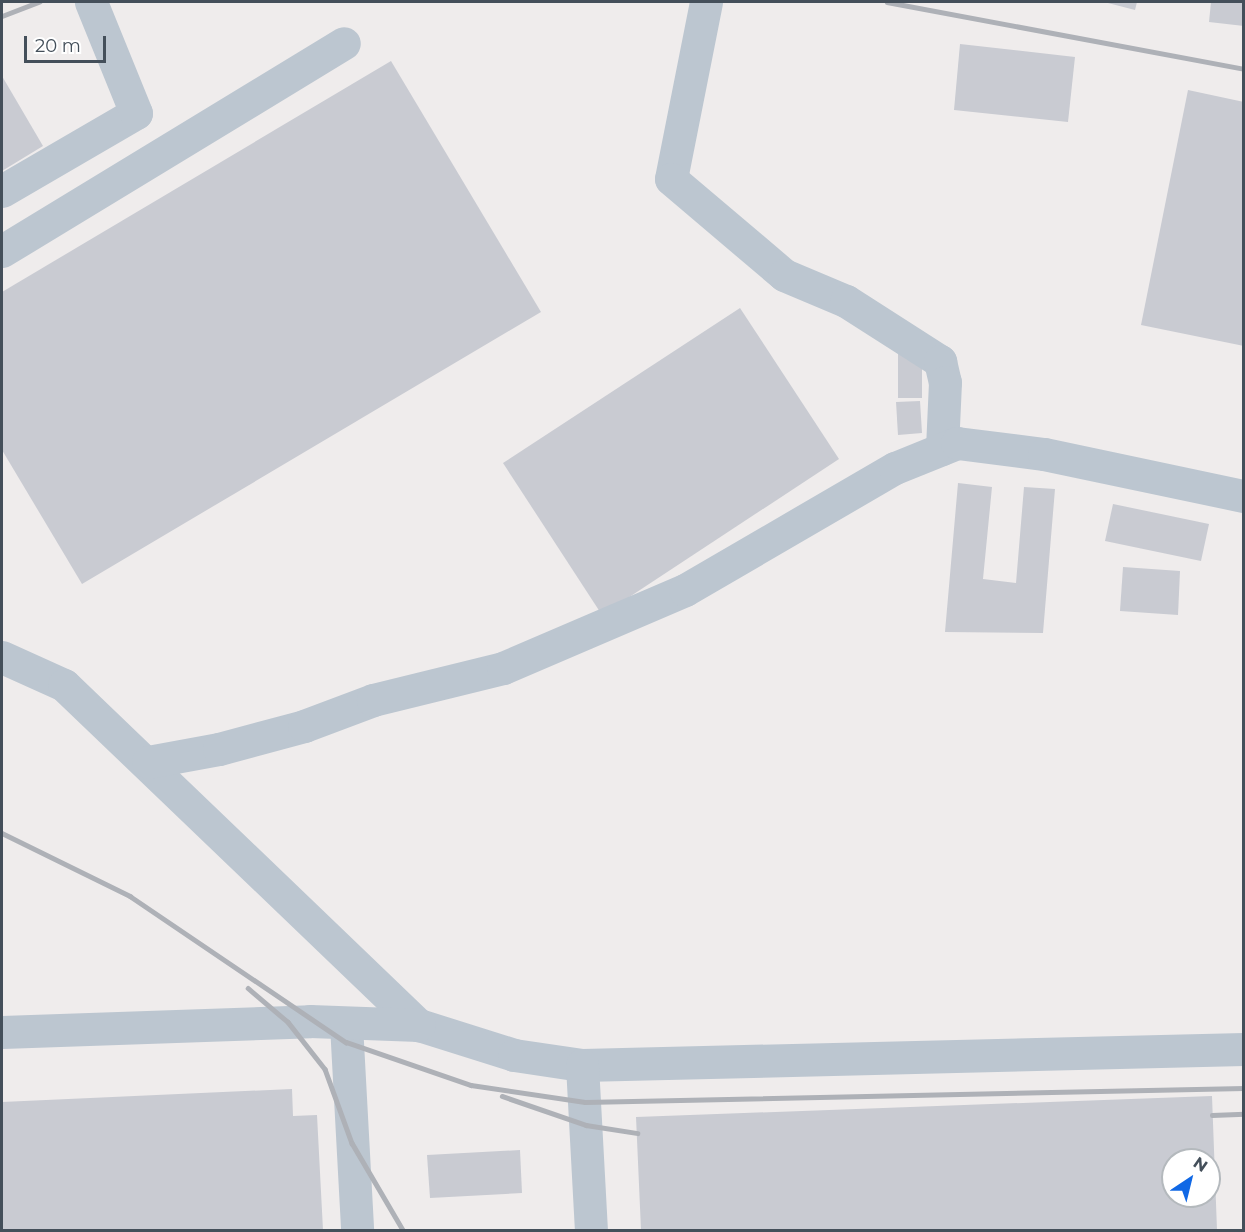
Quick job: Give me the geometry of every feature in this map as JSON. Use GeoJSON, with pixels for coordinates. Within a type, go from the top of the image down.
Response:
{"type":"FeatureCollection","features":[{"type":"Feature","properties":{"kind":"lane"},"geometry":{"type":"LineString","coordinates":[[2,191],[136,113],[92,2]]}},
{"type":"Feature","properties":{"kind":"lane"},"geometry":{"type":"LineString","coordinates":[[706,2],[671,179],[784,275],[846,301],[939,362],[945,382],[942,449]]}},
{"type":"Feature","properties":{"kind":"lane"},"geometry":{"type":"LineString","coordinates":[[2,251],[344,43]]}},
{"type":"Feature","properties":{"kind":"lane"},"geometry":{"type":"LineString","coordinates":[[148,762],[219,749],[304,726],[373,700],[503,668],[685,590],[895,468],[957,442],[1044,454],[1244,496]]}},
{"type":"Feature","properties":{"kind":"lane"},"geometry":{"type":"LineString","coordinates":[[2,657],[64,685],[148,762],[261,878],[419,1024]]}},
{"type":"Feature","properties":{"kind":"lane"},"geometry":{"type":"LineString","coordinates":[[346,1024],[357,1230]]}},
{"type":"Feature","properties":{"kind":"lane"},"geometry":{"type":"LineString","coordinates":[[2,1032],[419,1024],[514,1055],[582,1065],[1244,1049]]}},
{"type":"Feature","properties":{"kind":"lane"},"geometry":{"type":"LineString","coordinates":[[582,1065],[591,1230]]}},
{"type":"Feature","properties":{"kind":"building"},"geometry":{"type":"Polygon","coordinates":[[[1104,2],[1137,2],[1135,10],[1104,2]]]}},
{"type":"Feature","properties":{"kind":"building"},"geometry":{"type":"Polygon","coordinates":[[[1211,2],[1244,2],[1244,26],[1209,22],[1211,2]]]}},
{"type":"Feature","properties":{"kind":"building"},"geometry":{"type":"Polygon","coordinates":[[[960,44],[1075,57],[1068,122],[954,110],[960,44]]]}},
{"type":"Feature","properties":{"kind":"building"},"geometry":{"type":"Polygon","coordinates":[[[391,61],[541,312],[82,584],[2,450],[2,292],[391,61]]]}},
{"type":"Feature","properties":{"kind":"building"},"geometry":{"type":"Polygon","coordinates":[[[2,76],[43,146],[2,171],[2,76]]]}},
{"type":"Feature","properties":{"kind":"building"},"geometry":{"type":"Polygon","coordinates":[[[1188,90],[1244,102],[1244,346],[1141,325],[1188,90]]]}},
{"type":"Feature","properties":{"kind":"building"},"geometry":{"type":"Polygon","coordinates":[[[740,308],[839,459],[602,615],[503,463],[740,308]]]}},
{"type":"Feature","properties":{"kind":"building"},"geometry":{"type":"Polygon","coordinates":[[[898,353],[922,353],[922,398],[898,398],[898,353]]]}},
{"type":"Feature","properties":{"kind":"building"},"geometry":{"type":"Polygon","coordinates":[[[920,401],[922,433],[898,435],[896,402],[920,401]]]}},
{"type":"Feature","properties":{"kind":"building"},"geometry":{"type":"Polygon","coordinates":[[[958,483],[992,487],[983,579],[1016,583],[1024,487],[1055,489],[1043,633],[945,632],[958,483]]]}},
{"type":"Feature","properties":{"kind":"building"},"geometry":{"type":"Polygon","coordinates":[[[1113,504],[1209,524],[1201,561],[1105,541],[1113,504]]]}},
{"type":"Feature","properties":{"kind":"building"},"geometry":{"type":"Polygon","coordinates":[[[1123,567],[1180,571],[1178,615],[1120,611],[1123,567]]]}},
{"type":"Feature","properties":{"kind":"building"},"geometry":{"type":"Polygon","coordinates":[[[292,1089],[293,1116],[317,1115],[323,1230],[2,1230],[2,1102],[292,1089]]]}},
{"type":"Feature","properties":{"kind":"building"},"geometry":{"type":"Polygon","coordinates":[[[1212,1096],[1214,1148],[1161,1148],[1161,1208],[1216,1208],[1217,1230],[641,1230],[636,1117],[1212,1096]]]}},
{"type":"Feature","properties":{"kind":"building"},"geometry":{"type":"Polygon","coordinates":[[[520,1150],[522,1193],[430,1198],[427,1155],[520,1150]]]}},
{"type":"Feature","properties":{"kind":"railway"},"geometry":{"type":"LineString","coordinates":[[2,16],[39,2]]}},
{"type":"Feature","properties":{"kind":"railway"},"geometry":{"type":"LineString","coordinates":[[887,2],[1244,69]]}},
{"type":"Feature","properties":{"kind":"railway"},"geometry":{"type":"LineString","coordinates":[[2,833],[130,896],[346,1042],[471,1085],[585,1102],[1244,1088]]}},
{"type":"Feature","properties":{"kind":"railway"},"geometry":{"type":"LineString","coordinates":[[248,988],[288,1022],[325,1069],[352,1143],[403,1230]]}},
{"type":"Feature","properties":{"kind":"railway"},"geometry":{"type":"LineString","coordinates":[[502,1096],[586,1125],[637,1133]]}},
{"type":"Feature","properties":{"kind":"railway"},"geometry":{"type":"LineString","coordinates":[[1212,1115],[1244,1114]]}}]}
